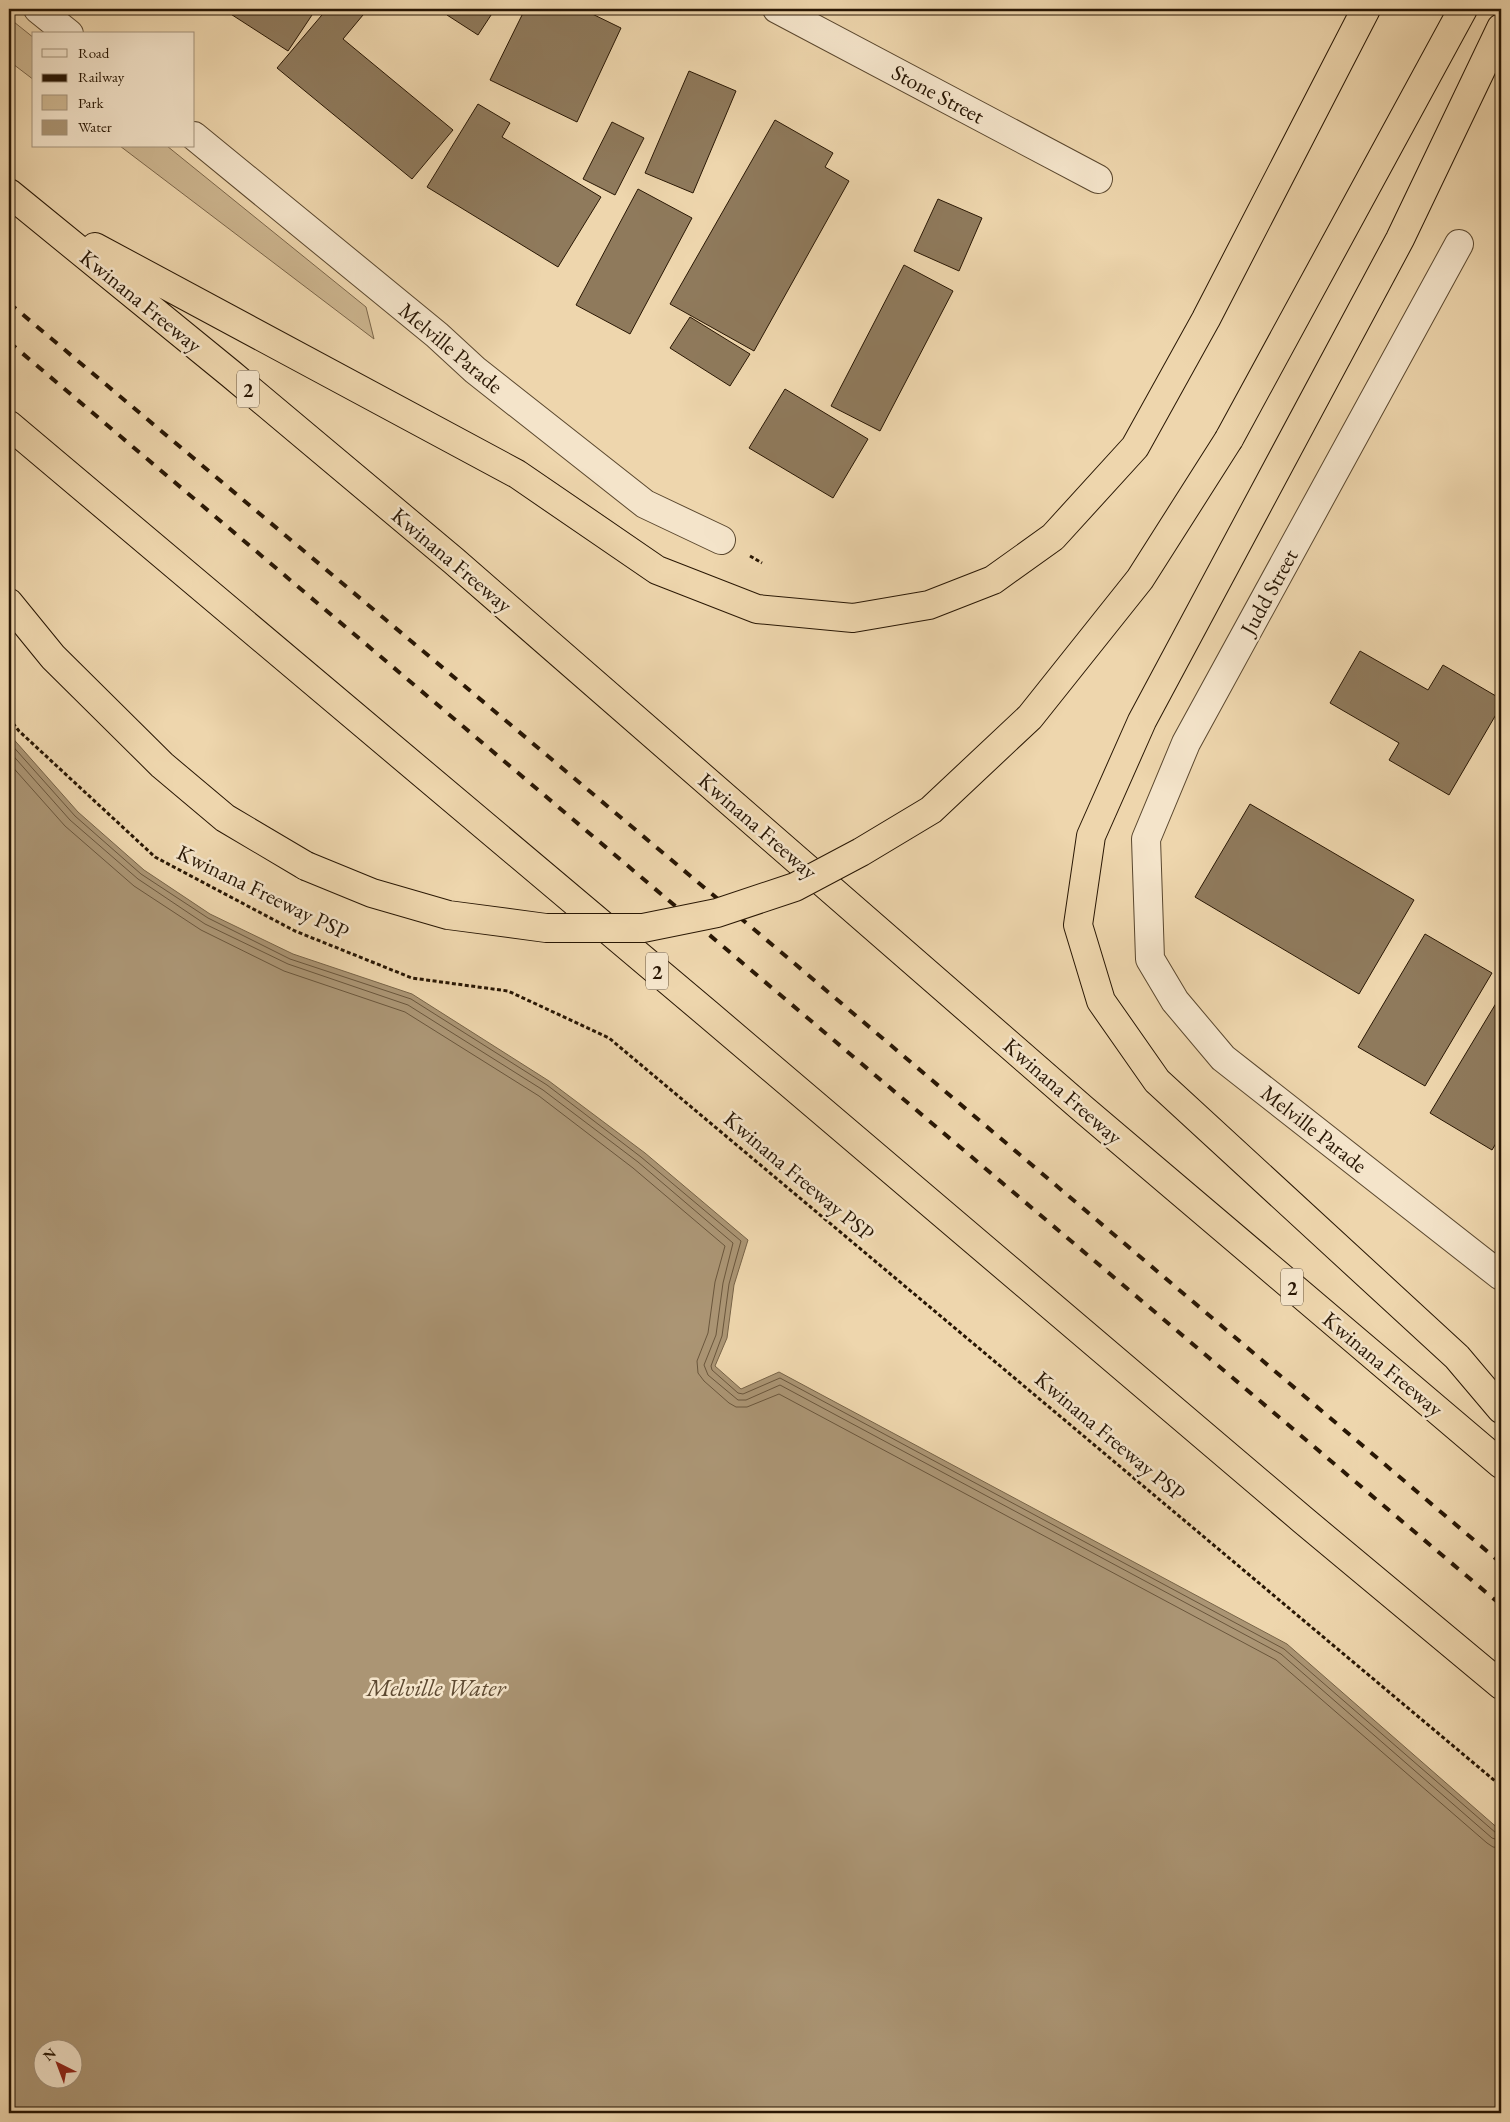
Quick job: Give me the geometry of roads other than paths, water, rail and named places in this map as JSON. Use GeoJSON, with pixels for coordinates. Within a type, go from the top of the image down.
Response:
{"type":"FeatureCollection","features":[{"type":"Feature","properties":{"kind":"highway"},"geometry":{"type":"LineString","coordinates":[[41,218],[517,474],[657,570],[757,609],[853,618],[929,605],[993,580],[1053,537],[1134,447],[1206,319],[1366,9]]}},
{"type":"Feature","properties":{"kind":"highway"},"geometry":{"type":"LineString","coordinates":[[9,603],[53,657],[162,765],[225,818],[306,866],[372,893],[448,915],[546,928],[643,928],[717,913],[795,887],[861,852],[931,810],[1030,717],[1140,579],[1229,439],[1463,9]]}},
{"type":"Feature","properties":{"kind":"highway"},"geometry":{"type":"LineString","coordinates":[[1501,28],[1400,239],[1142,721],[1091,836],[1078,925],[1101,1001],[1157,1081],[1457,1356],[1501,1409]]}},
{"type":"Feature","properties":{"kind":"highway","name":"Kwinana Freeway"},"geometry":{"type":"LineString","coordinates":[[9,194],[41,218],[454,561],[1083,1109],[1501,1464]]}},
{"type":"Feature","properties":{"kind":"highway","name":"2"},"geometry":{"type":"LineString","coordinates":[[9,425],[708,1014],[1303,1520],[1501,1684]]}},
{"type":"Feature","properties":{"kind":"street"},"geometry":{"type":"LineString","coordinates":[[38,9],[67,32]]}},
{"type":"Feature","properties":{"kind":"street","name":"Stone Street"},"geometry":{"type":"LineString","coordinates":[[777,9],[1098,179]]}},
{"type":"Feature","properties":{"kind":"street","name":"Melville Parade"},"geometry":{"type":"LineString","coordinates":[[195,137],[437,335],[475,370],[645,504],[721,540]]}},
{"type":"Feature","properties":{"kind":"street","name":"Judd Street"},"geometry":{"type":"LineString","coordinates":[[1150,959],[1146,839],[1186,743],[1459,244]]}},
{"type":"Feature","properties":{"kind":"street","name":"Melville Parade"},"geometry":{"type":"LineString","coordinates":[[1150,959],[1175,1001],[1223,1058],[1501,1276]]}},
{"type":"Feature","properties":{"kind":"water","name":"Melville Water"},"geometry":{"type":"Polygon","coordinates":[[[9,734],[78,812],[144,870],[210,914],[293,954],[412,994],[549,1081],[645,1153],[748,1240],[734,1285],[727,1338],[715,1366],[741,1389],[779,1372],[1287,1644],[1501,1831],[1501,2113],[9,2113],[9,734]]]}},
{"type":"Feature","properties":{"kind":"railway"},"geometry":{"type":"LineString","coordinates":[[9,303],[788,958],[1501,1563]]}},
{"type":"Feature","properties":{"kind":"railway"},"geometry":{"type":"LineString","coordinates":[[9,342],[1501,1605]]}}]}
